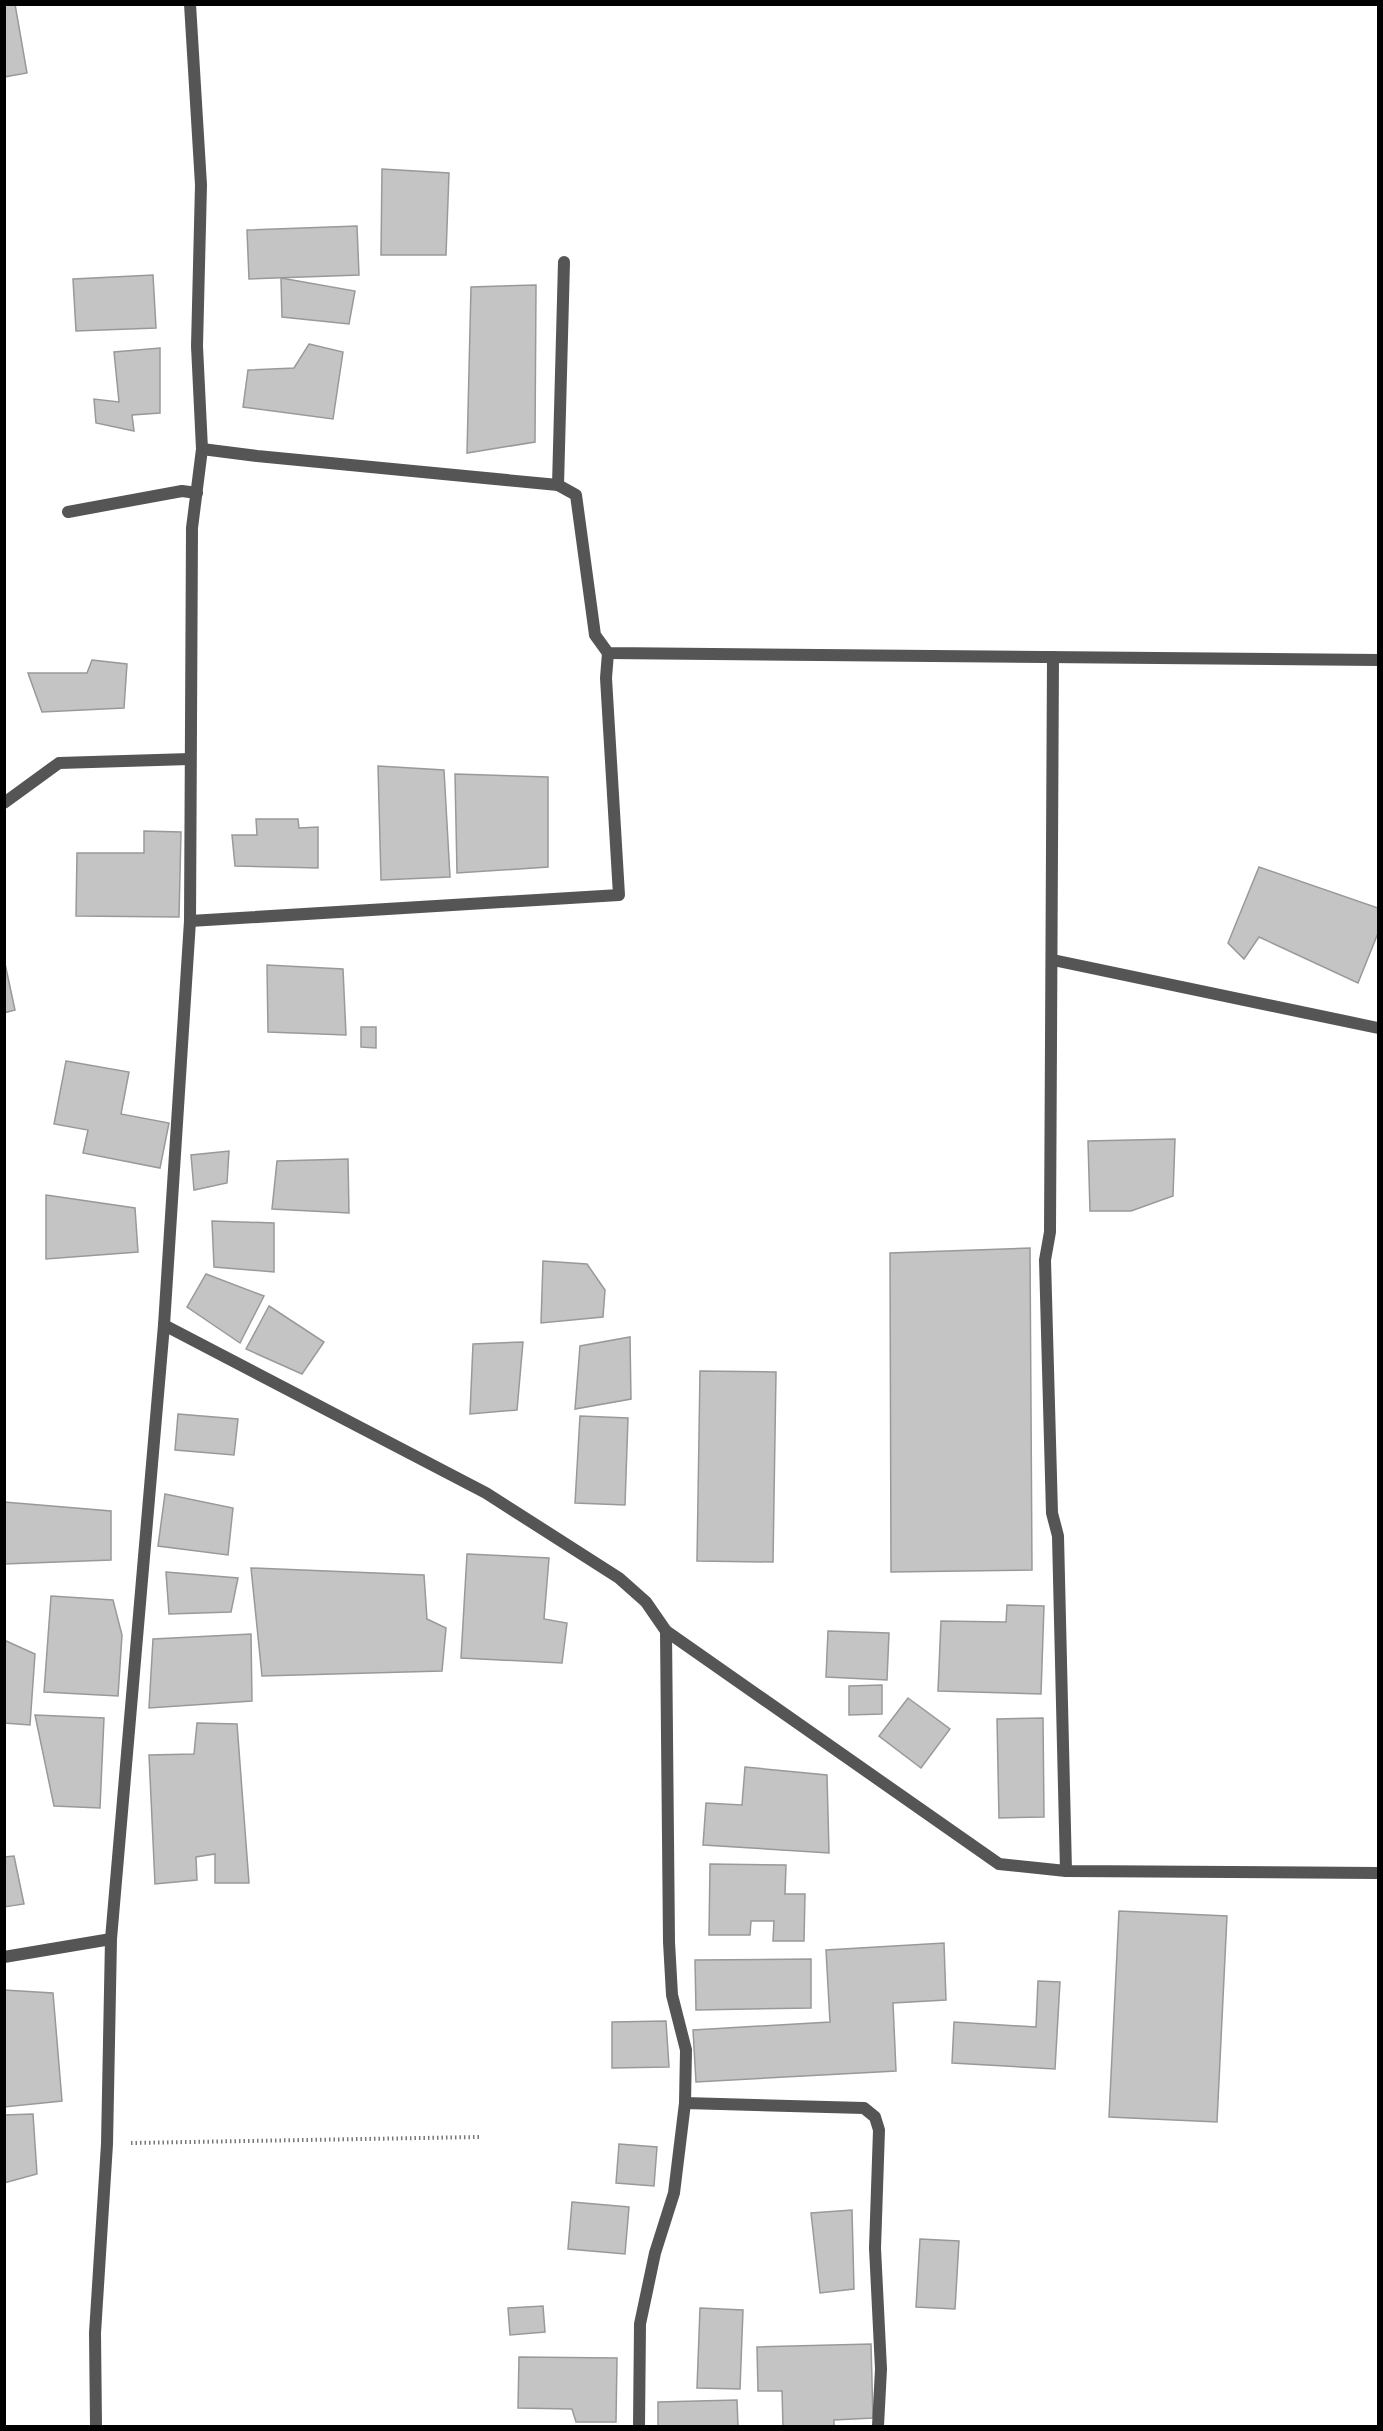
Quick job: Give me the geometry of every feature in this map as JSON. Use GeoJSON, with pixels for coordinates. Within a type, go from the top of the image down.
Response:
{"type":"FeatureCollection","features":[{"type":"Feature","properties":{"kind":"street"},"geometry":{"type":"LineString","coordinates":[[96,2427],[95,2332],[107,2144],[111,1940],[164,1325],[190,921],[192,528],[202,449],[198,346],[201,185],[190,4]]}},
{"type":"Feature","properties":{"kind":"street"},"geometry":{"type":"LineString","coordinates":[[558,485],[564,262]]}},
{"type":"Feature","properties":{"kind":"street"},"geometry":{"type":"LineString","coordinates":[[190,921],[619,895],[606,678],[608,653],[595,635],[576,495],[558,485],[202,449]]}},
{"type":"Feature","properties":{"kind":"street"},"geometry":{"type":"LineString","coordinates":[[68,512],[182,491],[197,493]]}},
{"type":"Feature","properties":{"kind":"street"},"geometry":{"type":"LineString","coordinates":[[608,653],[1378,660]]}},
{"type":"Feature","properties":{"kind":"street"},"geometry":{"type":"LineString","coordinates":[[1053,657],[1050,1232],[1046,1260],[1052,1513],[1058,1536],[1066,1871]]}},
{"type":"Feature","properties":{"kind":"street"},"geometry":{"type":"LineString","coordinates":[[4,803],[59,763],[190,759]]}},
{"type":"Feature","properties":{"kind":"street"},"geometry":{"type":"LineString","coordinates":[[1053,960],[1378,1028]]}},
{"type":"Feature","properties":{"kind":"street"},"geometry":{"type":"LineString","coordinates":[[164,1325],[486,1492],[619,1578],[646,1602],[666,1630],[999,1864],[1066,1871],[1378,1873]]}},
{"type":"Feature","properties":{"kind":"street"},"geometry":{"type":"LineString","coordinates":[[639,2427],[640,2324],[655,2253],[674,2193],[685,2103],[686,2050],[672,1995],[669,1942],[666,1630]]}},
{"type":"Feature","properties":{"kind":"street"},"geometry":{"type":"LineString","coordinates":[[4,1957],[111,1940]]}},
{"type":"Feature","properties":{"kind":"street"},"geometry":{"type":"LineString","coordinates":[[685,2103],[864,2108],[875,2116],[879,2130],[880,2155],[875,2248],[881,2369],[878,2427]]}},
{"type":"Feature","properties":{"kind":"path"},"geometry":{"type":"LineString","coordinates":[[107,2144],[479,2137]]}},
{"type":"Feature","properties":{"kind":"building"},"geometry":{"type":"Polygon","coordinates":[[[4,4],[15,4],[27,73],[4,77],[4,4]]]}},
{"type":"Feature","properties":{"kind":"building"},"geometry":{"type":"Polygon","coordinates":[[[382,169],[449,173],[446,255],[381,255],[382,169]]]}},
{"type":"Feature","properties":{"kind":"building"},"geometry":{"type":"Polygon","coordinates":[[[357,226],[359,275],[249,279],[247,230],[357,226]]]}},
{"type":"Feature","properties":{"kind":"building"},"geometry":{"type":"Polygon","coordinates":[[[153,275],[156,328],[76,331],[73,279],[153,275]]]}},
{"type":"Feature","properties":{"kind":"building"},"geometry":{"type":"Polygon","coordinates":[[[281,278],[355,291],[349,324],[282,317],[281,278]]]}},
{"type":"Feature","properties":{"kind":"building"},"geometry":{"type":"Polygon","coordinates":[[[536,285],[535,442],[467,453],[471,287],[536,285]]]}},
{"type":"Feature","properties":{"kind":"building"},"geometry":{"type":"Polygon","coordinates":[[[309,344],[343,352],[333,419],[243,407],[248,370],[294,368],[309,344]]]}},
{"type":"Feature","properties":{"kind":"building"},"geometry":{"type":"Polygon","coordinates":[[[160,348],[160,413],[132,415],[134,431],[96,423],[94,399],[119,402],[114,352],[160,348]]]}},
{"type":"Feature","properties":{"kind":"building"},"geometry":{"type":"Polygon","coordinates":[[[92,660],[127,664],[124,708],[42,712],[28,673],[87,673],[92,660]]]}},
{"type":"Feature","properties":{"kind":"building"},"geometry":{"type":"Polygon","coordinates":[[[378,766],[444,770],[450,877],[381,880],[378,766]]]}},
{"type":"Feature","properties":{"kind":"building"},"geometry":{"type":"Polygon","coordinates":[[[455,774],[548,777],[548,867],[457,873],[455,774]]]}},
{"type":"Feature","properties":{"kind":"building"},"geometry":{"type":"Polygon","coordinates":[[[256,819],[298,819],[299,828],[318,827],[318,868],[235,866],[232,835],[257,835],[256,819]]]}},
{"type":"Feature","properties":{"kind":"building"},"geometry":{"type":"Polygon","coordinates":[[[144,831],[181,832],[179,917],[76,916],[77,853],[144,853],[144,831]]]}},
{"type":"Feature","properties":{"kind":"building"},"geometry":{"type":"Polygon","coordinates":[[[1259,867],[1378,908],[1378,933],[1358,983],[1259,937],[1244,959],[1228,943],[1259,867]]]}},
{"type":"Feature","properties":{"kind":"building"},"geometry":{"type":"Polygon","coordinates":[[[4,959],[15,1010],[4,1013],[4,959]]]}},
{"type":"Feature","properties":{"kind":"building"},"geometry":{"type":"Polygon","coordinates":[[[267,965],[343,969],[346,1035],[268,1032],[267,965]]]}},
{"type":"Feature","properties":{"kind":"building"},"geometry":{"type":"Polygon","coordinates":[[[361,1027],[376,1027],[376,1048],[361,1047],[361,1027]]]}},
{"type":"Feature","properties":{"kind":"building"},"geometry":{"type":"Polygon","coordinates":[[[66,1061],[129,1072],[121,1114],[169,1123],[160,1168],[83,1153],[88,1130],[54,1124],[66,1061]]]}},
{"type":"Feature","properties":{"kind":"building"},"geometry":{"type":"Polygon","coordinates":[[[1175,1139],[1173,1196],[1131,1211],[1090,1211],[1088,1141],[1175,1139]]]}},
{"type":"Feature","properties":{"kind":"building"},"geometry":{"type":"Polygon","coordinates":[[[229,1151],[227,1183],[194,1190],[191,1155],[229,1151]]]}},
{"type":"Feature","properties":{"kind":"building"},"geometry":{"type":"Polygon","coordinates":[[[348,1159],[349,1213],[272,1209],[277,1161],[348,1159]]]}},
{"type":"Feature","properties":{"kind":"building"},"geometry":{"type":"Polygon","coordinates":[[[46,1195],[135,1208],[138,1252],[46,1259],[46,1195]]]}},
{"type":"Feature","properties":{"kind":"building"},"geometry":{"type":"Polygon","coordinates":[[[212,1221],[274,1223],[274,1272],[214,1267],[212,1221]]]}},
{"type":"Feature","properties":{"kind":"building"},"geometry":{"type":"Polygon","coordinates":[[[1030,1248],[1032,1570],[891,1572],[890,1253],[1030,1248]]]}},
{"type":"Feature","properties":{"kind":"building"},"geometry":{"type":"Polygon","coordinates":[[[543,1261],[587,1264],[605,1290],[603,1317],[541,1323],[543,1261]]]}},
{"type":"Feature","properties":{"kind":"building"},"geometry":{"type":"Polygon","coordinates":[[[206,1274],[264,1296],[240,1343],[187,1307],[206,1274]]]}},
{"type":"Feature","properties":{"kind":"building"},"geometry":{"type":"Polygon","coordinates":[[[269,1306],[324,1342],[302,1374],[246,1349],[269,1306]]]}},
{"type":"Feature","properties":{"kind":"building"},"geometry":{"type":"Polygon","coordinates":[[[630,1337],[631,1399],[575,1409],[580,1346],[630,1337]]]}},
{"type":"Feature","properties":{"kind":"building"},"geometry":{"type":"Polygon","coordinates":[[[523,1342],[517,1410],[470,1414],[473,1344],[523,1342]]]}},
{"type":"Feature","properties":{"kind":"building"},"geometry":{"type":"Polygon","coordinates":[[[700,1371],[776,1372],[773,1562],[697,1561],[700,1371]]]}},
{"type":"Feature","properties":{"kind":"building"},"geometry":{"type":"Polygon","coordinates":[[[178,1414],[238,1419],[234,1455],[175,1450],[178,1414]]]}},
{"type":"Feature","properties":{"kind":"building"},"geometry":{"type":"Polygon","coordinates":[[[580,1416],[628,1418],[625,1505],[575,1503],[580,1416]]]}},
{"type":"Feature","properties":{"kind":"building"},"geometry":{"type":"Polygon","coordinates":[[[165,1494],[233,1508],[228,1555],[158,1546],[165,1494]]]}},
{"type":"Feature","properties":{"kind":"building"},"geometry":{"type":"Polygon","coordinates":[[[4,1502],[111,1511],[111,1560],[4,1564],[4,1502]]]}},
{"type":"Feature","properties":{"kind":"building"},"geometry":{"type":"Polygon","coordinates":[[[467,1554],[549,1558],[544,1619],[567,1623],[562,1663],[461,1658],[467,1554]]]}},
{"type":"Feature","properties":{"kind":"building"},"geometry":{"type":"Polygon","coordinates":[[[251,1568],[424,1575],[427,1619],[446,1628],[442,1671],[262,1676],[251,1568]]]}},
{"type":"Feature","properties":{"kind":"building"},"geometry":{"type":"Polygon","coordinates":[[[166,1572],[238,1578],[231,1612],[169,1614],[166,1572]]]}},
{"type":"Feature","properties":{"kind":"building"},"geometry":{"type":"Polygon","coordinates":[[[51,1596],[113,1600],[122,1635],[118,1696],[44,1692],[51,1596]]]}},
{"type":"Feature","properties":{"kind":"building"},"geometry":{"type":"Polygon","coordinates":[[[1007,1605],[1044,1606],[1041,1694],[938,1691],[941,1621],[1006,1622],[1007,1605]]]}},
{"type":"Feature","properties":{"kind":"building"},"geometry":{"type":"Polygon","coordinates":[[[828,1631],[889,1633],[887,1680],[826,1677],[828,1631]]]}},
{"type":"Feature","properties":{"kind":"building"},"geometry":{"type":"Polygon","coordinates":[[[251,1634],[252,1701],[149,1708],[153,1639],[251,1634]]]}},
{"type":"Feature","properties":{"kind":"building"},"geometry":{"type":"Polygon","coordinates":[[[4,1640],[35,1654],[30,1725],[4,1723],[4,1640]]]}},
{"type":"Feature","properties":{"kind":"building"},"geometry":{"type":"Polygon","coordinates":[[[882,1685],[882,1714],[849,1715],[849,1686],[882,1685]]]}},
{"type":"Feature","properties":{"kind":"building"},"geometry":{"type":"Polygon","coordinates":[[[908,1698],[950,1729],[921,1768],[879,1736],[908,1698]]]}},
{"type":"Feature","properties":{"kind":"building"},"geometry":{"type":"Polygon","coordinates":[[[35,1715],[104,1718],[100,1808],[54,1806],[35,1715]]]}},
{"type":"Feature","properties":{"kind":"building"},"geometry":{"type":"Polygon","coordinates":[[[1043,1718],[1044,1817],[999,1818],[997,1719],[1043,1718]]]}},
{"type":"Feature","properties":{"kind":"building"},"geometry":{"type":"Polygon","coordinates":[[[197,1723],[237,1724],[249,1883],[215,1883],[215,1854],[196,1857],[197,1880],[155,1884],[149,1755],[194,1754],[197,1723]]]}},
{"type":"Feature","properties":{"kind":"building"},"geometry":{"type":"Polygon","coordinates":[[[745,1767],[827,1775],[829,1853],[703,1845],[706,1803],[742,1805],[745,1767]]]}},
{"type":"Feature","properties":{"kind":"building"},"geometry":{"type":"Polygon","coordinates":[[[14,1856],[24,1904],[4,1907],[4,1857],[14,1856]]]}},
{"type":"Feature","properties":{"kind":"building"},"geometry":{"type":"Polygon","coordinates":[[[710,1864],[786,1865],[785,1894],[805,1894],[804,1941],[773,1941],[774,1921],[751,1921],[750,1935],[709,1935],[710,1864]]]}},
{"type":"Feature","properties":{"kind":"building"},"geometry":{"type":"Polygon","coordinates":[[[1119,1911],[1227,1916],[1217,2122],[1109,2117],[1119,1911]]]}},
{"type":"Feature","properties":{"kind":"building"},"geometry":{"type":"Polygon","coordinates":[[[944,1943],[946,2000],[893,2003],[896,2071],[696,2082],[693,2030],[830,2022],[826,1950],[944,1943]]]}},
{"type":"Feature","properties":{"kind":"building"},"geometry":{"type":"Polygon","coordinates":[[[811,1959],[811,2008],[696,2010],[695,1960],[811,1959]]]}},
{"type":"Feature","properties":{"kind":"building"},"geometry":{"type":"Polygon","coordinates":[[[1038,1981],[1060,1982],[1055,2069],[952,2063],[954,2022],[1036,2027],[1038,1981]]]}},
{"type":"Feature","properties":{"kind":"building"},"geometry":{"type":"Polygon","coordinates":[[[4,1990],[53,1993],[62,2101],[4,2107],[4,1990]]]}},
{"type":"Feature","properties":{"kind":"building"},"geometry":{"type":"Polygon","coordinates":[[[666,2021],[669,2067],[612,2068],[612,2022],[666,2021]]]}},
{"type":"Feature","properties":{"kind":"building"},"geometry":{"type":"Polygon","coordinates":[[[33,2114],[37,2174],[4,2183],[4,2115],[33,2114]]]}},
{"type":"Feature","properties":{"kind":"building"},"geometry":{"type":"Polygon","coordinates":[[[619,2144],[657,2147],[654,2186],[616,2183],[619,2144]]]}},
{"type":"Feature","properties":{"kind":"building"},"geometry":{"type":"Polygon","coordinates":[[[572,2202],[629,2207],[625,2254],[568,2249],[572,2202]]]}},
{"type":"Feature","properties":{"kind":"building"},"geometry":{"type":"Polygon","coordinates":[[[852,2210],[854,2289],[820,2293],[811,2213],[852,2210]]]}},
{"type":"Feature","properties":{"kind":"building"},"geometry":{"type":"Polygon","coordinates":[[[920,2239],[959,2241],[955,2309],[916,2307],[920,2239]]]}},
{"type":"Feature","properties":{"kind":"building"},"geometry":{"type":"Polygon","coordinates":[[[543,2306],[545,2332],[510,2335],[508,2308],[543,2306]]]}},
{"type":"Feature","properties":{"kind":"building"},"geometry":{"type":"Polygon","coordinates":[[[700,2308],[743,2310],[740,2389],[697,2388],[700,2308]]]}},
{"type":"Feature","properties":{"kind":"building"},"geometry":{"type":"Polygon","coordinates":[[[871,2344],[873,2418],[834,2420],[834,2426],[783,2426],[782,2391],[758,2391],[757,2347],[871,2344]]]}},
{"type":"Feature","properties":{"kind":"building"},"geometry":{"type":"Polygon","coordinates":[[[519,2357],[617,2358],[616,2422],[576,2422],[572,2409],[518,2408],[519,2357]]]}},
{"type":"Feature","properties":{"kind":"building"},"geometry":{"type":"Polygon","coordinates":[[[737,2400],[738,2426],[658,2426],[658,2402],[737,2400]]]}}]}
